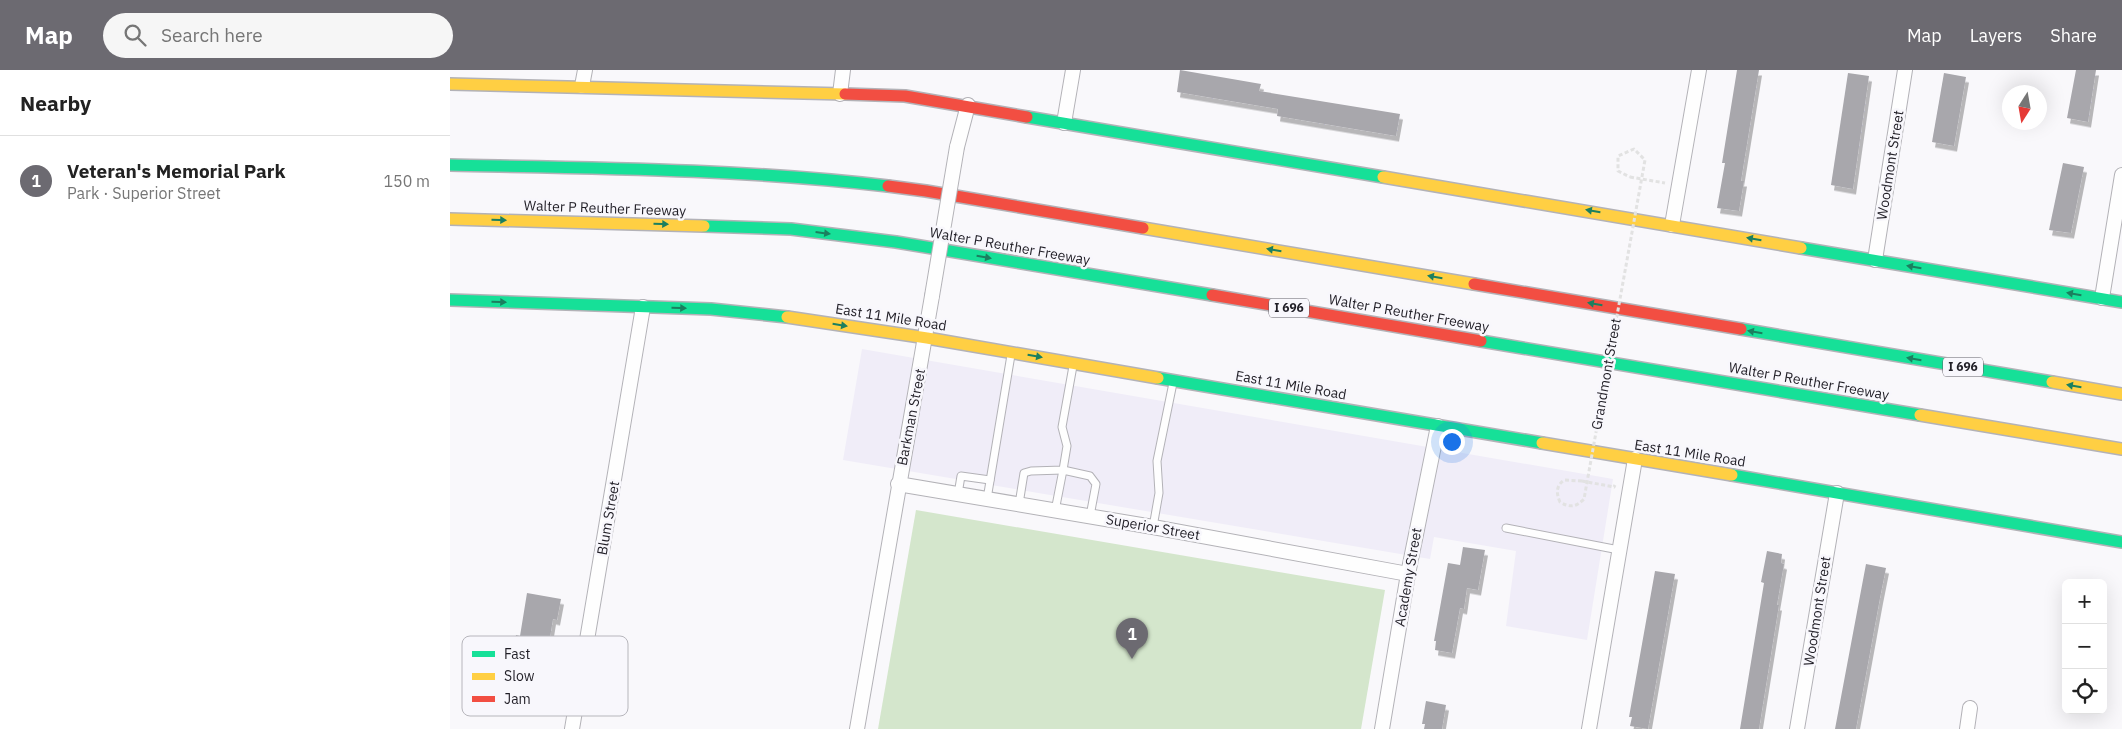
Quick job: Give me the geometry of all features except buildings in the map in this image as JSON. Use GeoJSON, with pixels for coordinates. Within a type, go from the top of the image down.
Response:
{"type":"FeatureCollection","features":[{"type":"Feature","properties":{"kind":"main road"},"geometry":{"type":"LineString","coordinates":[[450,84],[905,96],[968,105],[1064,124],[2122,302]]}},
{"type":"Feature","properties":{"kind":"main road","name":"I 696"},"geometry":{"type":"LineString","coordinates":[[450,165],[692,170],[877,184],[1062,213],[2122,394]]}},
{"type":"Feature","properties":{"kind":"main road","name":"Walter P Reuther Freeway"},"geometry":{"type":"LineString","coordinates":[[450,219],[791,229],[896,242],[2122,449]]}},
{"type":"Feature","properties":{"kind":"main road","name":"East 11 Mile Road"},"geometry":{"type":"LineString","coordinates":[[450,300],[711,309],[767,314],[1012,352],[2122,542]]}},
{"type":"Feature","properties":{"kind":"street"},"geometry":{"type":"LineString","coordinates":[[582,86],[585,70]]}},
{"type":"Feature","properties":{"kind":"street"},"geometry":{"type":"LineString","coordinates":[[840,94],[843,70]]}},
{"type":"Feature","properties":{"kind":"street"},"geometry":{"type":"LineString","coordinates":[[1064,124],[1073,70]]}},
{"type":"Feature","properties":{"kind":"street"},"geometry":{"type":"LineString","coordinates":[[1672,225],[1699,70]]}},
{"type":"Feature","properties":{"kind":"street","name":"Woodmont Street"},"geometry":{"type":"LineString","coordinates":[[1874,260],[1905,70]]}},
{"type":"Feature","properties":{"kind":"street","name":"Barkman Street"},"geometry":{"type":"LineString","coordinates":[[857,729],[898,484],[927,338],[932,296],[957,147],[968,105]]}},
{"type":"Feature","properties":{"kind":"street"},"geometry":{"type":"LineString","coordinates":[[2102,298],[2122,175]]}},
{"type":"Feature","properties":{"kind":"street","name":"Blum Street"},"geometry":{"type":"LineString","coordinates":[[588,636],[643,307]]}},
{"type":"Feature","properties":{"kind":"street","name":"Academy Street"},"geometry":{"type":"LineString","coordinates":[[1382,729],[1408,574],[1438,426]]}},
{"type":"Feature","properties":{"kind":"street"},"geometry":{"type":"LineString","coordinates":[[1590,729],[1635,459]]}},
{"type":"Feature","properties":{"kind":"street","name":"Superior Street"},"geometry":{"type":"LineString","coordinates":[[898,484],[1154,527],[1408,574]]}},
{"type":"Feature","properties":{"kind":"street","name":"Woodmont Street"},"geometry":{"type":"LineString","coordinates":[[1797,729],[1837,493]]}},
{"type":"Feature","properties":{"kind":"street"},"geometry":{"type":"LineString","coordinates":[[1967,729],[1970,708]]}},
{"type":"Feature","properties":{"kind":"street","name":"Blum Street"},"geometry":{"type":"LineString","coordinates":[[572,729],[574,716]]}},
{"type":"Feature","properties":{"kind":"lane"},"geometry":{"type":"LineString","coordinates":[[987,499],[1012,352]]}},
{"type":"Feature","properties":{"kind":"lane"},"geometry":{"type":"LineString","coordinates":[[1054,511],[1067,446],[1062,427],[1073,363]]}},
{"type":"Feature","properties":{"kind":"lane"},"geometry":{"type":"LineString","coordinates":[[1154,527],[1159,493],[1157,461],[1174,380]]}},
{"type":"Feature","properties":{"kind":"lane"},"geometry":{"type":"LineString","coordinates":[[1019,504],[1024,473],[1063,470],[1090,476],[1096,484],[1090,516]]}},
{"type":"Feature","properties":{"kind":"lane"},"geometry":{"type":"LineString","coordinates":[[958,494],[961,476],[990,480]]}},
{"type":"Feature","properties":{"kind":"lane"},"geometry":{"type":"LineString","coordinates":[[1506,528],[1619,550]]}},
{"type":"Feature","properties":{"kind":"path","name":"Grandmont Street"},"geometry":{"type":"LineString","coordinates":[[1616,481],[1614,487],[1582,481],[1564,480],[1559,484],[1557,490],[1560,502],[1567,506],[1573,506],[1584,499],[1589,469],[1636,206],[1640,186],[1642,176],[1645,160],[1634,148],[1618,156],[1618,171],[1630,177],[1638,179],[1646,180],[1680,186]]}},
{"type":"Feature","properties":{"kind":"shaded area"},"geometry":{"type":"Polygon","coordinates":[[[862,349],[1613,479],[1587,640],[1506,626],[1516,551],[1434,537],[1430,559],[843,460],[862,349]]]}},
{"type":"Feature","properties":{"kind":"green space"},"geometry":{"type":"Polygon","coordinates":[[[916,510],[1385,590],[1361,729],[878,729],[916,510]]]}},
{"type":"Feature","properties":{"kind":"traffic: fast"},"geometry":{"type":"LineString","coordinates":[[1027,117],[1383,177]]}},
{"type":"Feature","properties":{"kind":"traffic: fast"},"geometry":{"type":"LineString","coordinates":[[450,165],[615,168],[724,173],[834,180],[888,186]]}},
{"type":"Feature","properties":{"kind":"traffic: fast"},"geometry":{"type":"LineString","coordinates":[[704,226],[791,229],[896,242],[1212,295]]}},
{"type":"Feature","properties":{"kind":"traffic: fast"},"geometry":{"type":"LineString","coordinates":[[1801,248],[2122,302]]}},
{"type":"Feature","properties":{"kind":"traffic: fast"},"geometry":{"type":"LineString","coordinates":[[450,300],[711,309],[787,317]]}},
{"type":"Feature","properties":{"kind":"traffic: fast"},"geometry":{"type":"LineString","coordinates":[[1741,329],[2052,382]]}},
{"type":"Feature","properties":{"kind":"traffic: fast"},"geometry":{"type":"LineString","coordinates":[[1481,341],[1920,415]]}},
{"type":"Feature","properties":{"kind":"traffic: fast"},"geometry":{"type":"LineString","coordinates":[[1158,378],[1542,443]]}},
{"type":"Feature","properties":{"kind":"traffic: fast"},"geometry":{"type":"LineString","coordinates":[[1732,475],[2122,542]]}},
{"type":"Feature","properties":{"kind":"traffic: slow"},"geometry":{"type":"LineString","coordinates":[[450,84],[845,94]]}},
{"type":"Feature","properties":{"kind":"traffic: slow"},"geometry":{"type":"LineString","coordinates":[[1383,177],[1801,248]]}},
{"type":"Feature","properties":{"kind":"traffic: slow"},"geometry":{"type":"LineString","coordinates":[[450,219],[704,226]]}},
{"type":"Feature","properties":{"kind":"traffic: slow"},"geometry":{"type":"LineString","coordinates":[[1143,228],[1474,284]]}},
{"type":"Feature","properties":{"kind":"traffic: slow"},"geometry":{"type":"LineString","coordinates":[[787,317],[927,338],[1158,378]]}},
{"type":"Feature","properties":{"kind":"traffic: slow"},"geometry":{"type":"LineString","coordinates":[[2052,382],[2122,394]]}},
{"type":"Feature","properties":{"kind":"traffic: slow"},"geometry":{"type":"LineString","coordinates":[[1920,415],[2122,449]]}},
{"type":"Feature","properties":{"kind":"traffic: slow"},"geometry":{"type":"LineString","coordinates":[[1542,443],[1732,475]]}},
{"type":"Feature","properties":{"kind":"traffic: jam"},"geometry":{"type":"LineString","coordinates":[[845,94],[905,96],[1027,117]]}},
{"type":"Feature","properties":{"kind":"traffic: jam"},"geometry":{"type":"LineString","coordinates":[[888,186],[1143,228]]}},
{"type":"Feature","properties":{"kind":"traffic: jam"},"geometry":{"type":"LineString","coordinates":[[1474,284],[1741,329]]}},
{"type":"Feature","properties":{"kind":"traffic: jam"},"geometry":{"type":"LineString","coordinates":[[1212,295],[1481,341]]}},
{"type":"Feature","properties":{"kind":"place","name":"Veteran's Memorial Park"},"geometry":{"type":"Point","coordinates":[1132,659]}}]}
